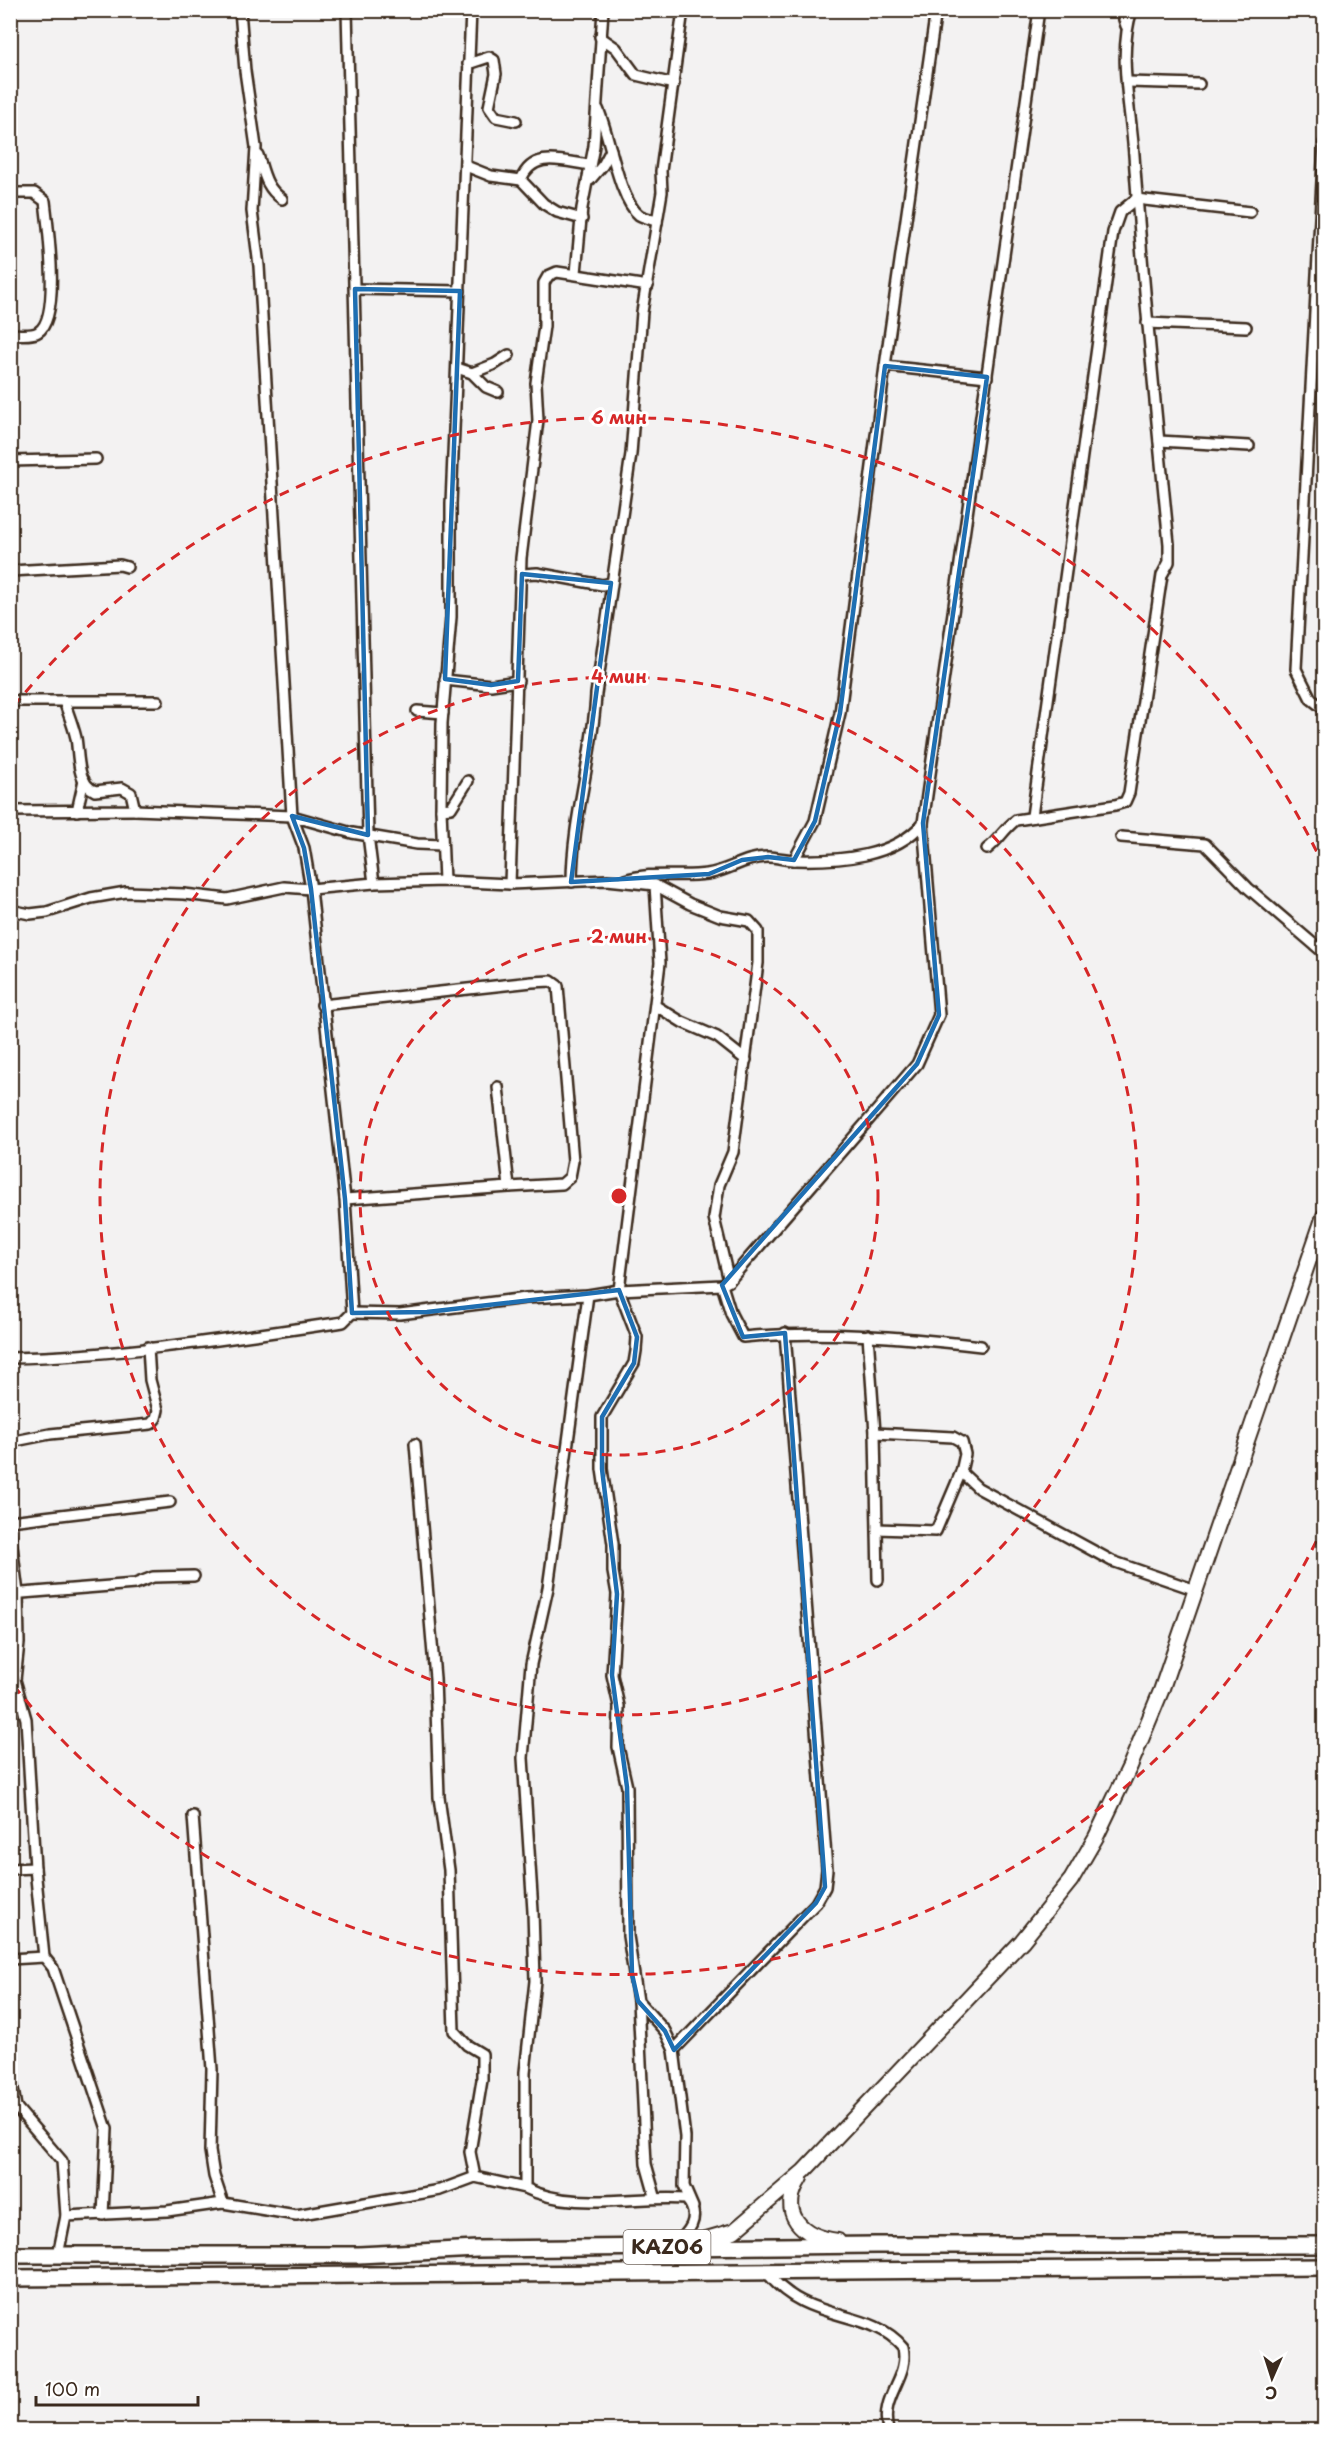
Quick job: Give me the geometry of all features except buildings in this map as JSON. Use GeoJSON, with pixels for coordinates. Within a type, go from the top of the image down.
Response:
{"type":"FeatureCollection","features":[{"type":"Feature","properties":{"kind":"highway","name":"KАZ06"},"geometry":{"type":"LineString","coordinates":[[10,2256],[359,2255],[477,2249],[876,2245],[1324,2245]]}},
{"type":"Feature","properties":{"kind":"highway","name":"KАZ06"},"geometry":{"type":"LineString","coordinates":[[10,2278],[1324,2267]]}},
{"type":"Feature","properties":{"kind":"main road"},"geometry":{"type":"LineString","coordinates":[[673,2247],[735,2231],[804,2171],[966,2004],[1022,1941],[1071,1880],[1096,1837],[1130,1767],[1161,1691],[1324,1216]]}},
{"type":"Feature","properties":{"kind":"main road"},"geometry":{"type":"LineString","coordinates":[[804,2171],[794,2188],[791,2205],[796,2223],[805,2231],[826,2240],[876,2245]]}},
{"type":"Feature","properties":{"kind":"street"},"geometry":{"type":"LineString","coordinates":[[240,10],[244,71],[256,147],[271,192]]}},
{"type":"Feature","properties":{"kind":"street"},"geometry":{"type":"LineString","coordinates":[[347,10],[368,835],[374,883]]}},
{"type":"Feature","properties":{"kind":"street"},"geometry":{"type":"LineString","coordinates":[[444,881],[441,810],[443,713],[451,604],[451,504],[471,10]]}},
{"type":"Feature","properties":{"kind":"street"},"geometry":{"type":"LineString","coordinates":[[576,273],[582,219],[590,180],[603,10]]}},
{"type":"Feature","properties":{"kind":"street"},"geometry":{"type":"LineString","coordinates":[[572,882],[578,817],[594,730],[611,583],[631,454],[642,312],[662,192],[661,171],[682,10]]}},
{"type":"Feature","properties":{"kind":"street"},"geometry":{"type":"LineString","coordinates":[[794,861],[815,821],[840,713],[885,366],[936,10]]}},
{"type":"Feature","properties":{"kind":"street"},"geometry":{"type":"LineString","coordinates":[[10,1358],[50,1357],[148,1347],[343,1322],[352,1313],[400,1314],[526,1298],[726,1283],[917,1064],[939,1015],[923,823],[1039,10]]}},
{"type":"Feature","properties":{"kind":"street"},"geometry":{"type":"LineString","coordinates":[[987,849],[995,844],[1006,828],[1016,820],[1125,802],[1130,793],[1162,575],[1169,562],[1136,199],[1126,29],[1121,10]]}},
{"type":"Feature","properties":{"kind":"street"},"geometry":{"type":"LineString","coordinates":[[1126,29],[1132,10]]}},
{"type":"Feature","properties":{"kind":"street"},"geometry":{"type":"LineString","coordinates":[[600,37],[616,48],[636,75],[674,84]]}},
{"type":"Feature","properties":{"kind":"street"},"geometry":{"type":"LineString","coordinates":[[468,64],[489,57],[494,60],[496,74],[489,107],[496,117],[516,121]]}},
{"type":"Feature","properties":{"kind":"street"},"geometry":{"type":"LineString","coordinates":[[1128,82],[1199,84]]}},
{"type":"Feature","properties":{"kind":"street"},"geometry":{"type":"LineString","coordinates":[[597,107],[631,202],[639,214],[657,222]]}},
{"type":"Feature","properties":{"kind":"street"},"geometry":{"type":"LineString","coordinates":[[1324,143],[1296,669],[1311,699],[1324,708]]}},
{"type":"Feature","properties":{"kind":"street"},"geometry":{"type":"LineString","coordinates":[[256,147],[253,192],[292,816],[304,848],[311,889],[345,1199],[352,1313]]}},
{"type":"Feature","properties":{"kind":"street"},"geometry":{"type":"LineString","coordinates":[[590,180],[603,165],[611,150]]}},
{"type":"Feature","properties":{"kind":"street"},"geometry":{"type":"LineString","coordinates":[[520,180],[530,166],[543,159],[590,165]]}},
{"type":"Feature","properties":{"kind":"street"},"geometry":{"type":"LineString","coordinates":[[466,166],[491,176],[520,180],[544,204],[557,212],[582,219]]}},
{"type":"Feature","properties":{"kind":"street"},"geometry":{"type":"LineString","coordinates":[[253,192],[261,189],[282,199]]}},
{"type":"Feature","properties":{"kind":"street"},"geometry":{"type":"LineString","coordinates":[[10,193],[34,193],[45,201],[51,299],[49,319],[36,334],[10,334]]}},
{"type":"Feature","properties":{"kind":"street"},"geometry":{"type":"LineString","coordinates":[[1032,816],[1113,232],[1119,212],[1136,199],[1250,212]]}},
{"type":"Feature","properties":{"kind":"street"},"geometry":{"type":"LineString","coordinates":[[510,884],[522,574],[538,420],[536,382],[544,326],[544,283],[548,276],[557,272],[576,273],[648,286]]}},
{"type":"Feature","properties":{"kind":"street"},"geometry":{"type":"LineString","coordinates":[[355,289],[460,291]]}},
{"type":"Feature","properties":{"kind":"street"},"geometry":{"type":"LineString","coordinates":[[1147,323],[1246,327]]}},
{"type":"Feature","properties":{"kind":"street"},"geometry":{"type":"LineString","coordinates":[[472,373],[495,364],[500,358],[509,355]]}},
{"type":"Feature","properties":{"kind":"street"},"geometry":{"type":"LineString","coordinates":[[885,366],[987,377]]}},
{"type":"Feature","properties":{"kind":"street"},"geometry":{"type":"LineString","coordinates":[[457,368],[472,373],[486,387],[498,392]]}},
{"type":"Feature","properties":{"kind":"street"},"geometry":{"type":"LineString","coordinates":[[1159,441],[1249,446]]}},
{"type":"Feature","properties":{"kind":"street"},"geometry":{"type":"LineString","coordinates":[[10,460],[96,459]]}},
{"type":"Feature","properties":{"kind":"street"},"geometry":{"type":"LineString","coordinates":[[10,571],[120,565],[127,567]]}},
{"type":"Feature","properties":{"kind":"street"},"geometry":{"type":"LineString","coordinates":[[522,574],[537,573],[602,585],[611,583]]}},
{"type":"Feature","properties":{"kind":"street"},"geometry":{"type":"LineString","coordinates":[[445,680],[463,684],[491,685],[518,681]]}},
{"type":"Feature","properties":{"kind":"street"},"geometry":{"type":"LineString","coordinates":[[10,701],[158,700]]}},
{"type":"Feature","properties":{"kind":"street"},"geometry":{"type":"LineString","coordinates":[[64,701],[76,740],[77,759],[84,780],[95,791],[122,788],[131,793],[135,810]]}},
{"type":"Feature","properties":{"kind":"street"},"geometry":{"type":"LineString","coordinates":[[417,711],[443,713]]}},
{"type":"Feature","properties":{"kind":"street"},"geometry":{"type":"LineString","coordinates":[[77,811],[84,780]]}},
{"type":"Feature","properties":{"kind":"street"},"geometry":{"type":"LineString","coordinates":[[441,810],[451,807],[468,781]]}},
{"type":"Feature","properties":{"kind":"street"},"geometry":{"type":"LineString","coordinates":[[10,811],[135,810],[292,816],[333,829],[417,844],[442,844]]}},
{"type":"Feature","properties":{"kind":"street"},"geometry":{"type":"LineString","coordinates":[[620,882],[649,874],[709,874],[742,860],[768,857],[794,861],[847,858],[884,851],[916,832],[923,823]]}},
{"type":"Feature","properties":{"kind":"street"},"geometry":{"type":"LineString","coordinates":[[1121,837],[1205,844],[1248,888],[1324,953]]}},
{"type":"Feature","properties":{"kind":"street"},"geometry":{"type":"LineString","coordinates":[[10,910],[30,914],[46,912],[91,898],[126,892],[227,899],[284,887],[311,889],[374,883],[620,882],[655,885],[710,912],[749,921],[758,931],[758,963],[733,1152],[719,1185],[714,1218],[731,1314],[743,1337],[785,1333],[868,1335],[981,1346]]}},
{"type":"Feature","properties":{"kind":"street"},"geometry":{"type":"LineString","coordinates":[[654,2196],[646,2164],[638,2001],[628,1935],[627,1787],[618,1747],[619,1706],[612,1675],[616,1594],[613,1544],[602,1469],[602,1417],[634,1363],[636,1351],[637,1337],[619,1290],[656,1006],[660,952],[655,885]]}},
{"type":"Feature","properties":{"kind":"street"},"geometry":{"type":"LineString","coordinates":[[322,1005],[532,982],[551,981],[558,986],[573,1161],[570,1177],[562,1184],[345,1199]]}},
{"type":"Feature","properties":{"kind":"street"},"geometry":{"type":"LineString","coordinates":[[656,1006],[682,1022],[717,1037],[746,1060]]}},
{"type":"Feature","properties":{"kind":"street"},"geometry":{"type":"LineString","coordinates":[[498,1087],[509,1187]]}},
{"type":"Feature","properties":{"kind":"street"},"geometry":{"type":"LineString","coordinates":[[525,2188],[525,2072],[535,1981],[523,1758],[531,1664],[548,1588],[588,1295]]}},
{"type":"Feature","properties":{"kind":"street"},"geometry":{"type":"LineString","coordinates":[[674,2050],[816,1903],[825,1887],[827,1869],[785,1333]]}},
{"type":"Feature","properties":{"kind":"street"},"geometry":{"type":"LineString","coordinates":[[868,1335],[875,1433],[878,1580]]}},
{"type":"Feature","properties":{"kind":"street"},"geometry":{"type":"LineString","coordinates":[[10,1442],[50,1434],[151,1424],[158,1410],[150,1380],[148,1347]]}},
{"type":"Feature","properties":{"kind":"street"},"geometry":{"type":"LineString","coordinates":[[875,1433],[952,1437],[962,1442],[965,1454],[961,1472],[936,1531],[877,1529]]}},
{"type":"Feature","properties":{"kind":"street"},"geometry":{"type":"LineString","coordinates":[[416,1444],[435,1678],[439,1797],[449,1870],[454,2031],[467,2045],[482,2054],[482,2080],[470,2152],[475,2177]]}},
{"type":"Feature","properties":{"kind":"street"},"geometry":{"type":"LineString","coordinates":[[961,1472],[978,1488],[1112,1560],[1196,1590]]}},
{"type":"Feature","properties":{"kind":"street"},"geometry":{"type":"LineString","coordinates":[[10,1521],[170,1502]]}},
{"type":"Feature","properties":{"kind":"street"},"geometry":{"type":"LineString","coordinates":[[10,1530],[19,1643],[15,1680],[26,1719],[35,1868],[44,1957],[53,1968],[107,2129],[103,2215]]}},
{"type":"Feature","properties":{"kind":"street"},"geometry":{"type":"LineString","coordinates":[[14,1593],[135,1584],[153,1578],[194,1576]]}},
{"type":"Feature","properties":{"kind":"street"},"geometry":{"type":"LineString","coordinates":[[193,1816],[212,2069],[210,2151],[214,2176],[223,2203]]}},
{"type":"Feature","properties":{"kind":"street"},"geometry":{"type":"LineString","coordinates":[[10,1869],[35,1868]]}},
{"type":"Feature","properties":{"kind":"street"},"geometry":{"type":"LineString","coordinates":[[10,1959],[44,1957]]}},
{"type":"Feature","properties":{"kind":"street"},"geometry":{"type":"LineString","coordinates":[[638,2001],[665,2031],[674,2050],[685,2137],[684,2186],[695,2217],[692,2226],[673,2247]]}},
{"type":"Feature","properties":{"kind":"street"},"geometry":{"type":"LineString","coordinates":[[10,2070],[13,2110],[62,2161],[66,2216],[64,2237],[58,2255]]}},
{"type":"Feature","properties":{"kind":"street"},"geometry":{"type":"LineString","coordinates":[[66,2216],[167,2211],[223,2203],[296,2215],[440,2190],[475,2177],[525,2188],[537,2194],[576,2201],[654,2196],[686,2199],[693,2207]]}},
{"type":"Feature","properties":{"kind":"street"},"geometry":{"type":"LineString","coordinates":[[765,2270],[775,2284],[808,2306],[891,2333],[903,2347],[905,2363],[886,2408],[888,2430]]}},
{"type":"Feature","properties":{"kind":"highlighted area"},"geometry":{"type":"Polygon","coordinates":[[[355,289],[460,291],[445,679],[491,685],[518,681],[522,574],[611,583],[571,882],[709,874],[742,860],[768,857],[794,860],[815,821],[840,713],[885,366],[987,377],[923,823],[939,1015],[917,1064],[722,1285],[743,1337],[785,1333],[825,1887],[816,1903],[674,2050],[665,2031],[638,2001],[632,1974],[627,1787],[612,1675],[617,1594],[602,1469],[602,1417],[634,1363],[637,1337],[619,1290],[427,1312],[352,1313],[345,1199],[311,889],[304,848],[292,816],[368,835],[355,289]]]}}]}
